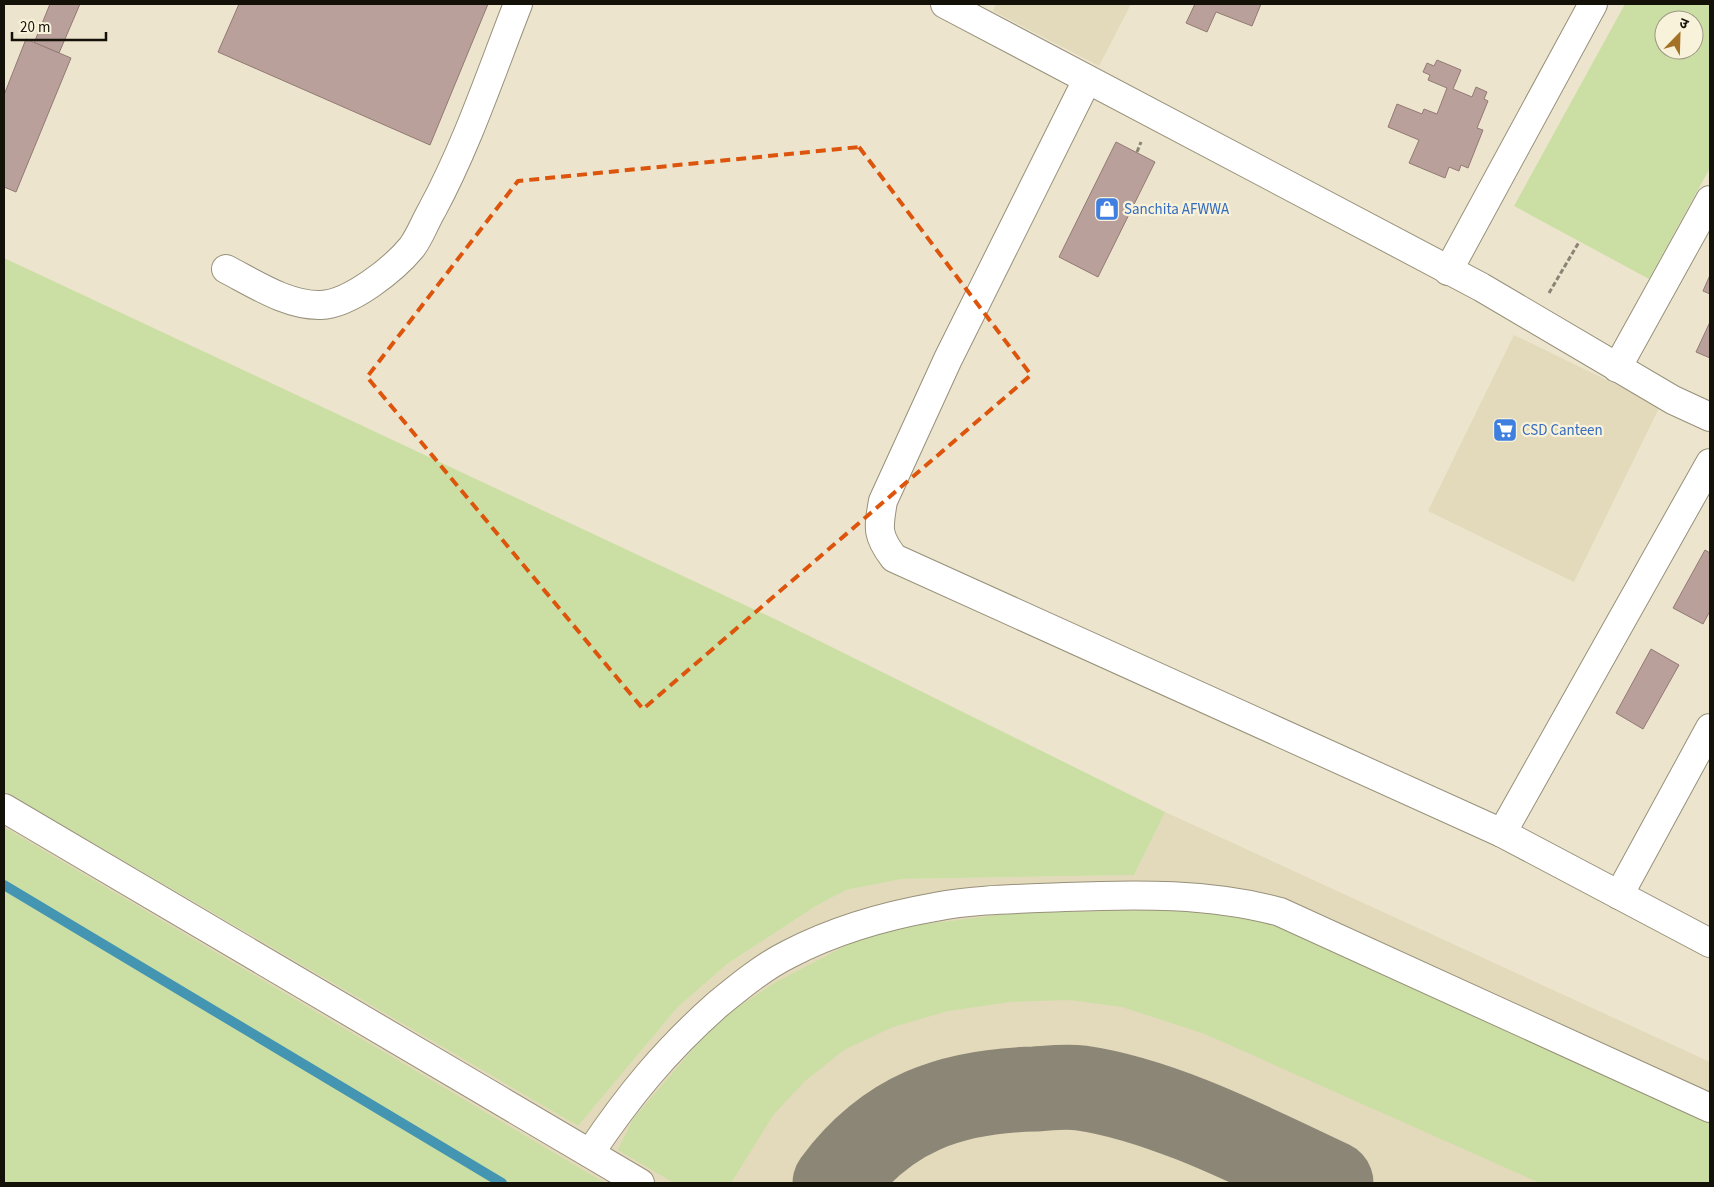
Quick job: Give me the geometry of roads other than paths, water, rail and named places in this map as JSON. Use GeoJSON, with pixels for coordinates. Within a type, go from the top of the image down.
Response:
{"type":"FeatureCollection","features":[{"type":"Feature","properties":{"kind":"street"},"geometry":{"type":"LineString","coordinates":[[226,269],[292,300],[322,305],[349,299],[387,270],[412,246],[447,181],[518,4]]}},
{"type":"Feature","properties":{"kind":"street"},"geometry":{"type":"LineString","coordinates":[[945,4],[1448,271],[1673,400],[1710,418]]}},
{"type":"Feature","properties":{"kind":"street"},"geometry":{"type":"LineString","coordinates":[[1448,271],[1593,4]]}},
{"type":"Feature","properties":{"kind":"street"},"geometry":{"type":"LineString","coordinates":[[1087,80],[948,359],[887,492],[879,526],[881,541],[894,558],[1502,833],[1710,943]]}},
{"type":"Feature","properties":{"kind":"street"},"geometry":{"type":"LineString","coordinates":[[1617,368],[1710,200]]}},
{"type":"Feature","properties":{"kind":"street"},"geometry":{"type":"LineString","coordinates":[[1502,833],[1710,463]]}},
{"type":"Feature","properties":{"kind":"street"},"geometry":{"type":"LineString","coordinates":[[1619,895],[1710,728]]}},
{"type":"Feature","properties":{"kind":"street"},"geometry":{"type":"LineString","coordinates":[[4,808],[640,1183]]}},
{"type":"Feature","properties":{"kind":"street"},"geometry":{"type":"LineString","coordinates":[[590,1153],[637,1086],[664,1055],[744,982],[787,954],[830,935],[875,919],[937,906],[1080,896],[1204,898],[1249,903],[1280,912],[1710,1108]]}},
{"type":"Feature","properties":{"kind":"waterway"},"geometry":{"type":"LineString","coordinates":[[4,885],[502,1183]]}},
{"type":"Feature","properties":{"kind":"place","name":"Sanchita AFWWA"},"geometry":{"type":"Point","coordinates":[1107,209]}},
{"type":"Feature","properties":{"kind":"place","name":"CSD Canteen"},"geometry":{"type":"Point","coordinates":[1505,430]}}]}
